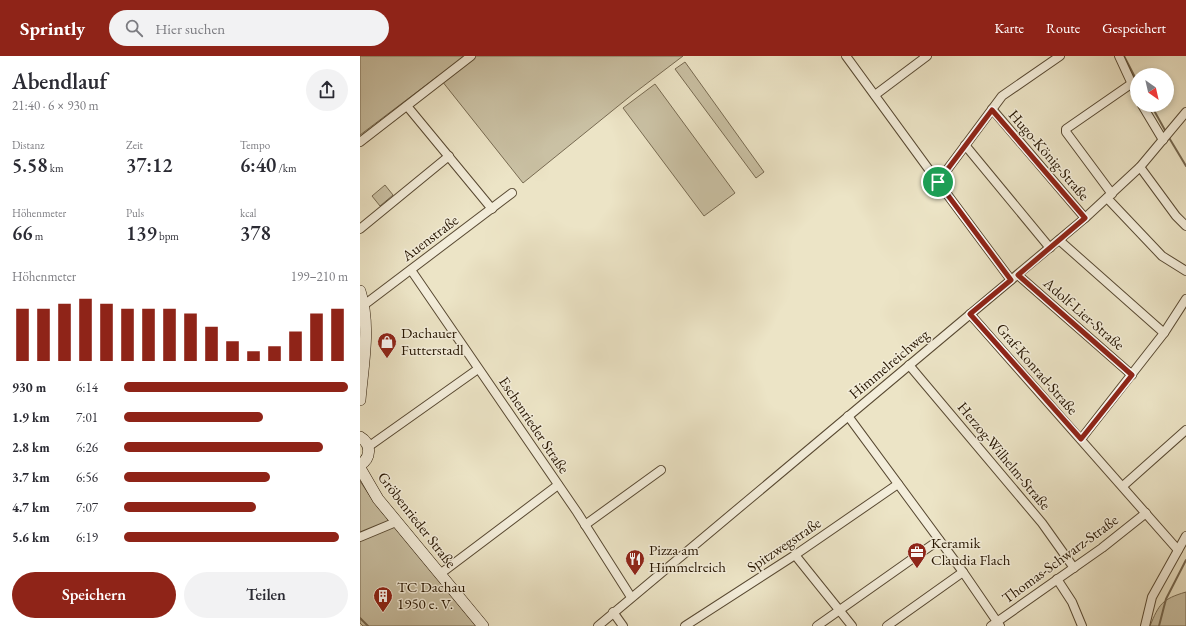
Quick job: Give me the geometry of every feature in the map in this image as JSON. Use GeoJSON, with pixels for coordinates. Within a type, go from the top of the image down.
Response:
{"type":"FeatureCollection","features":[{"type":"Feature","properties":{"kind":"street"},"geometry":{"type":"LineString","coordinates":[[360,142],[471,56]]}},
{"type":"Feature","properties":{"kind":"street","name":"Adolf-Lier-Straße"},"geometry":{"type":"LineString","coordinates":[[846,56],[938,182],[1014,277],[1132,375]]}},
{"type":"Feature","properties":{"kind":"street"},"geometry":{"type":"LineString","coordinates":[[938,182],[1002,96],[1060,56]]}},
{"type":"Feature","properties":{"kind":"street"},"geometry":{"type":"LineString","coordinates":[[1119,56],[1130,82]]}},
{"type":"Feature","properties":{"kind":"street"},"geometry":{"type":"LineString","coordinates":[[875,95],[922,58]]}},
{"type":"Feature","properties":{"kind":"street"},"geometry":{"type":"LineString","coordinates":[[1130,85],[1066,129],[1066,132],[1110,196],[1162,256],[1186,271]]}},
{"type":"Feature","properties":{"kind":"street"},"geometry":{"type":"LineString","coordinates":[[407,106],[492,209]]}},
{"type":"Feature","properties":{"kind":"street","name":"Hugo-König-Straße"},"geometry":{"type":"LineString","coordinates":[[992,110],[1085,218]]}},
{"type":"Feature","properties":{"kind":"street"},"geometry":{"type":"LineString","coordinates":[[1147,112],[1164,139]]}},
{"type":"Feature","properties":{"kind":"street","name":"Himmelreichweg"},"geometry":{"type":"LineString","coordinates":[[598,626],[1085,218],[1140,166],[1186,112]]}},
{"type":"Feature","properties":{"kind":"street"},"geometry":{"type":"LineString","coordinates":[[965,145],[1050,248]]}},
{"type":"Feature","properties":{"kind":"street"},"geometry":{"type":"LineString","coordinates":[[360,229],[449,156]]}},
{"type":"Feature","properties":{"kind":"street"},"geometry":{"type":"LineString","coordinates":[[1140,166],[1176,216],[1186,226]]}},
{"type":"Feature","properties":{"kind":"street","name":"Auenstraße"},"geometry":{"type":"LineString","coordinates":[[364,305],[512,193]]}},
{"type":"Feature","properties":{"kind":"street"},"geometry":{"type":"LineString","coordinates":[[1059,240],[1164,333]]}},
{"type":"Feature","properties":{"kind":"street","name":"Eschenrieder Straße"},"geometry":{"type":"LineString","coordinates":[[411,270],[585,525],[631,597]]}},
{"type":"Feature","properties":{"kind":"street"},"geometry":{"type":"LineString","coordinates":[[360,291],[364,305],[365,347],[360,400]]}},
{"type":"Feature","properties":{"kind":"street"},"geometry":{"type":"LineString","coordinates":[[1081,439],[1184,309],[1186,299]]}},
{"type":"Feature","properties":{"kind":"street","name":"Graf-Konrad-Straße"},"geometry":{"type":"LineString","coordinates":[[970,314],[1178,550]]}},
{"type":"Feature","properties":{"kind":"street","name":"Herzog-Wilhelm-Straße"},"geometry":{"type":"LineString","coordinates":[[909,365],[1042,523],[1074,568]]}},
{"type":"Feature","properties":{"kind":"street"},"geometry":{"type":"LineString","coordinates":[[360,437],[368,446],[478,369]]}},
{"type":"Feature","properties":{"kind":"street"},"geometry":{"type":"LineString","coordinates":[[848,416],[963,572],[996,624]]}},
{"type":"Feature","properties":{"kind":"street"},"geometry":{"type":"LineString","coordinates":[[1123,486],[1186,430]]}},
{"type":"Feature","properties":{"kind":"street","name":"Gröbenrieder Straße"},"geometry":{"type":"LineString","coordinates":[[368,446],[368,457],[360,466],[378,499],[483,626]]}},
{"type":"Feature","properties":{"kind":"street"},"geometry":{"type":"LineString","coordinates":[[585,525],[661,470]]}},
{"type":"Feature","properties":{"kind":"street","name":"Spitzwegstraße"},"geometry":{"type":"LineString","coordinates":[[685,626],[796,555],[898,484]]}},
{"type":"Feature","properties":{"kind":"street"},"geometry":{"type":"LineString","coordinates":[[440,574],[558,485]]}},
{"type":"Feature","properties":{"kind":"street","name":"Thomas-Schwarz-Straße"},"geometry":{"type":"LineString","coordinates":[[996,624],[1102,548],[1146,513]]}},
{"type":"Feature","properties":{"kind":"street"},"geometry":{"type":"LineString","coordinates":[[360,537],[396,522]]}},
{"type":"Feature","properties":{"kind":"street"},"geometry":{"type":"LineString","coordinates":[[1145,626],[1152,597],[1186,536]]}},
{"type":"Feature","properties":{"kind":"street"},"geometry":{"type":"LineString","coordinates":[[817,626],[939,540]]}},
{"type":"Feature","properties":{"kind":"street"},"geometry":{"type":"LineString","coordinates":[[796,555],[852,626]]}},
{"type":"Feature","properties":{"kind":"street"},"geometry":{"type":"LineString","coordinates":[[887,626],[963,572]]}},
{"type":"Feature","properties":{"kind":"street"},"geometry":{"type":"LineString","coordinates":[[1057,579],[1072,602],[1082,626]]}},
{"type":"Feature","properties":{"kind":"street"},"geometry":{"type":"LineString","coordinates":[[613,612],[623,626]]}},
{"type":"Feature","properties":{"kind":"shaded area"},"geometry":{"type":"Polygon","coordinates":[[[360,56],[683,56],[633,94],[523,183],[438,76],[360,135],[360,56]]]}},
{"type":"Feature","properties":{"kind":"shaded area"},"geometry":{"type":"Polygon","coordinates":[[[685,62],[764,172],[756,178],[675,69],[685,62]]]}},
{"type":"Feature","properties":{"kind":"shaded area"},"geometry":{"type":"Polygon","coordinates":[[[655,84],[735,193],[704,216],[623,108],[655,84]]]}},
{"type":"Feature","properties":{"kind":"shaded area"},"geometry":{"type":"Polygon","coordinates":[[[385,185],[393,195],[380,206],[372,196],[385,185]]]}},
{"type":"Feature","properties":{"kind":"shaded area"},"geometry":{"type":"Polygon","coordinates":[[[360,481],[376,505],[478,626],[363,626],[360,623],[360,481]]]}},
{"type":"Feature","properties":{"kind":"shaded area"},"geometry":{"type":"Polygon","coordinates":[[[1186,592],[1186,626],[1150,626],[1162,603],[1172,597],[1186,592]]]}},
{"type":"Feature","properties":{"kind":"waterway"},"geometry":{"type":"LineString","coordinates":[[1124,56],[1130,68]]}},
{"type":"Feature","properties":{"kind":"waterway"},"geometry":{"type":"LineString","coordinates":[[1155,112],[1166,132]]}},
{"type":"Feature","properties":{"kind":"waterway"},"geometry":{"type":"LineString","coordinates":[[1168,136],[1186,166]]}},
{"type":"Feature","properties":{"kind":"waterway"},"geometry":{"type":"LineString","coordinates":[[1159,626],[1166,599],[1186,560]]}},
{"type":"Feature","properties":{"kind":"waterway"},"geometry":{"type":"LineString","coordinates":[[360,618],[368,626]]}},
{"type":"Feature","properties":{"kind":"place","name":"Dachauer Futterstadl"},"geometry":{"type":"Point","coordinates":[387,359]}},
{"type":"Feature","properties":{"kind":"place","name":"Keramik Claudia Flach"},"geometry":{"type":"Point","coordinates":[917,569]}},
{"type":"Feature","properties":{"kind":"place","name":"Pizza am Himmelreich"},"geometry":{"type":"Point","coordinates":[635,576]}},
{"type":"Feature","properties":{"kind":"place","name":"TC Dachau 1950 e. V."},"geometry":{"type":"Point","coordinates":[383,613]}},
{"type":"Feature","properties":{"kind":"route"},"geometry":{"type":"LineString","coordinates":[[992,110],[1085,218],[1018,275],[1132,375],[1081,439],[970,314],[1011,280],[938,182],[992,110]]}}]}
